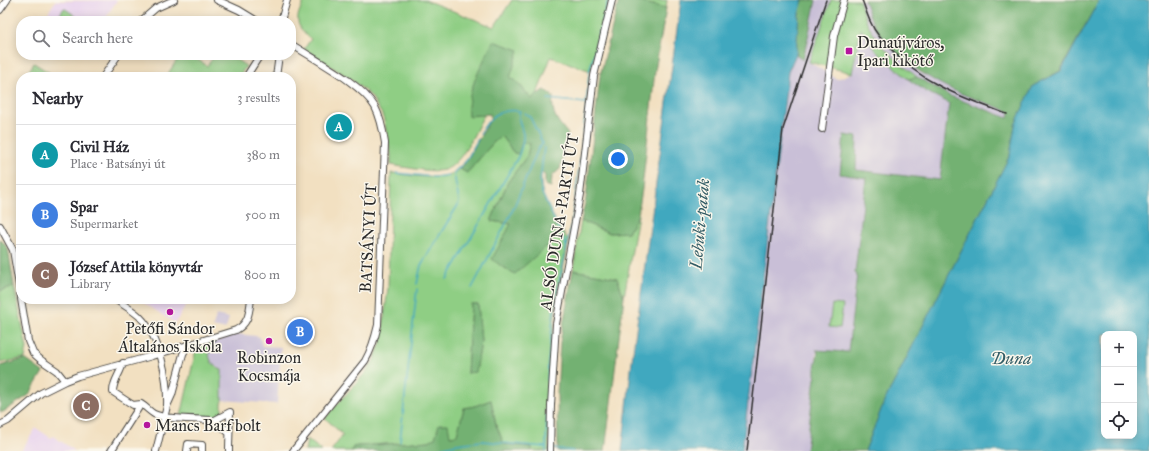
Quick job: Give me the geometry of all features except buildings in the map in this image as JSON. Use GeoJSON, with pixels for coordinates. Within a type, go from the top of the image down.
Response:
{"type":"FeatureCollection","features":[{"type":"Feature","properties":{"kind":"street"},"geometry":{"type":"LineString","coordinates":[[0,10],[7,0]]}},
{"type":"Feature","properties":{"kind":"street"},"geometry":{"type":"LineString","coordinates":[[146,16],[159,2],[174,0]]}},
{"type":"Feature","properties":{"kind":"street"},"geometry":{"type":"LineString","coordinates":[[217,0],[248,16]]}},
{"type":"Feature","properties":{"kind":"street"},"geometry":{"type":"LineString","coordinates":[[283,16],[287,0]]}},
{"type":"Feature","properties":{"kind":"street","name":"ALSÓ DUNA-PARTI ÚT"},"geometry":{"type":"LineString","coordinates":[[550,449],[556,324],[580,195],[594,76],[612,0]]}},
{"type":"Feature","properties":{"kind":"street"},"geometry":{"type":"LineString","coordinates":[[822,129],[834,36],[844,0]]}},
{"type":"Feature","properties":{"kind":"street","name":"BATSÁNYI ÚT"},"geometry":{"type":"LineString","coordinates":[[293,451],[365,361],[375,339],[378,325],[385,149],[382,123],[375,107],[367,95],[347,80],[296,48]]}},
{"type":"Feature","properties":{"kind":"street"},"geometry":{"type":"LineString","coordinates":[[106,72],[115,60]]}},
{"type":"Feature","properties":{"kind":"street"},"geometry":{"type":"LineString","coordinates":[[249,72],[257,60]]}},
{"type":"Feature","properties":{"kind":"street"},"geometry":{"type":"LineString","coordinates":[[277,72],[278,60]]}},
{"type":"Feature","properties":{"kind":"street"},"geometry":{"type":"LineString","coordinates":[[0,226],[13,250],[16,268]]}},
{"type":"Feature","properties":{"kind":"street"},"geometry":{"type":"LineString","coordinates":[[22,304],[28,341],[33,353],[57,371],[65,381]]}},
{"type":"Feature","properties":{"kind":"street"},"geometry":{"type":"LineString","coordinates":[[122,304],[139,315],[148,326],[154,338],[168,390],[167,406]]}},
{"type":"Feature","properties":{"kind":"street"},"geometry":{"type":"LineString","coordinates":[[0,425],[8,421],[41,393],[65,381],[236,330],[246,323],[249,317],[250,304]]}},
{"type":"Feature","properties":{"kind":"street"},"geometry":{"type":"LineString","coordinates":[[156,451],[164,416],[172,395],[183,354],[188,344]]}},
{"type":"Feature","properties":{"kind":"street"},"geometry":{"type":"LineString","coordinates":[[123,363],[121,372],[113,385],[114,392],[133,405],[141,404],[146,406],[153,413],[164,416],[215,420],[230,412],[229,451]]}},
{"type":"Feature","properties":{"kind":"street"},"geometry":{"type":"LineString","coordinates":[[111,451],[141,404]]}},
{"type":"Feature","properties":{"kind":"street"},"geometry":{"type":"LineString","coordinates":[[215,420],[229,433]]}},
{"type":"Feature","properties":{"kind":"street"},"geometry":{"type":"LineString","coordinates":[[186,451],[188,444],[202,445],[202,451]]}},
{"type":"Feature","properties":{"kind":"shaded area"},"geometry":{"type":"Polygon","coordinates":[[[56,0],[117,0],[107,16],[46,16],[56,0]]]}},
{"type":"Feature","properties":{"kind":"shaded area"},"geometry":{"type":"Polygon","coordinates":[[[816,0],[831,0],[809,62],[837,79],[852,73],[861,29],[878,53],[908,79],[927,92],[949,102],[940,180],[856,170],[857,137],[840,174],[866,178],[855,273],[857,274],[848,353],[817,350],[816,378],[806,451],[742,451],[788,72],[796,54],[803,60],[816,0]]]}},
{"type":"Feature","properties":{"kind":"shaded area"},"geometry":{"type":"Polygon","coordinates":[[[859,0],[864,0],[873,23],[883,37],[899,55],[919,72],[953,90],[1010,112],[1008,118],[950,96],[917,77],[895,58],[879,41],[868,25],[859,0]]]}},
{"type":"Feature","properties":{"kind":"shaded area","name":"Petőfi Sándor Általános Iskola"},"geometry":{"type":"Polygon","coordinates":[[[146,304],[187,304],[175,323],[146,304]]]}},
{"type":"Feature","properties":{"kind":"shaded area"},"geometry":{"type":"Polygon","coordinates":[[[216,315],[229,318],[226,328],[222,329],[213,327],[216,315]]]}},
{"type":"Feature","properties":{"kind":"shaded area"},"geometry":{"type":"Polygon","coordinates":[[[237,334],[260,337],[262,346],[281,347],[277,404],[222,400],[222,370],[212,364],[209,356],[209,350],[211,345],[216,341],[237,334]]]}},
{"type":"Feature","properties":{"kind":"shaded area"},"geometry":{"type":"Polygon","coordinates":[[[36,428],[51,438],[53,436],[75,451],[21,451],[36,428]]]}},
{"type":"Feature","properties":{"kind":"green space"},"geometry":{"type":"Polygon","coordinates":[[[305,0],[425,0],[494,27],[512,0],[610,0],[591,71],[551,57],[537,94],[532,99],[517,82],[510,78],[468,116],[484,115],[457,162],[444,170],[433,171],[391,165],[391,154],[383,116],[371,96],[352,80],[304,49],[311,39],[301,30],[298,21],[299,12],[305,0]]]}},
{"type":"Feature","properties":{"kind":"green space"},"geometry":{"type":"Polygon","coordinates":[[[619,0],[632,0],[666,8],[655,71],[638,215],[628,232],[610,233],[581,221],[586,198],[600,76],[619,0]]]}},
{"type":"Feature","properties":{"kind":"green space"},"geometry":{"type":"Polygon","coordinates":[[[632,0],[667,0],[666,8],[632,0]]]}},
{"type":"Feature","properties":{"kind":"green space"},"geometry":{"type":"Polygon","coordinates":[[[803,0],[816,0],[803,60],[796,54],[799,13],[803,0]]]}},
{"type":"Feature","properties":{"kind":"green space"},"geometry":{"type":"Polygon","coordinates":[[[831,0],[859,0],[872,32],[877,39],[917,77],[908,79],[878,53],[861,29],[852,73],[809,62],[831,0]]]}},
{"type":"Feature","properties":{"kind":"green space"},"geometry":{"type":"Polygon","coordinates":[[[864,0],[1099,0],[1060,71],[1033,86],[1015,125],[1010,155],[884,402],[865,451],[806,451],[816,378],[815,369],[818,352],[816,350],[848,352],[866,178],[840,174],[844,135],[857,137],[856,170],[940,180],[949,103],[927,92],[908,79],[917,77],[950,96],[1008,118],[1010,112],[953,90],[919,71],[897,54],[880,34],[872,20],[864,0]]]}},
{"type":"Feature","properties":{"kind":"green space"},"geometry":{"type":"Polygon","coordinates":[[[64,8],[76,16],[59,16],[64,8]]]}},
{"type":"Feature","properties":{"kind":"green space"},"geometry":{"type":"Polygon","coordinates":[[[493,41],[519,50],[510,78],[517,82],[532,99],[537,94],[545,90],[553,96],[554,113],[568,134],[560,169],[552,176],[551,187],[545,185],[545,176],[541,173],[543,194],[558,225],[552,229],[554,240],[515,274],[492,259],[511,224],[491,221],[508,182],[527,156],[530,143],[522,143],[519,154],[514,153],[501,136],[467,173],[460,169],[490,120],[490,114],[468,116],[468,106],[472,87],[493,41]]]}},
{"type":"Feature","properties":{"kind":"green space"},"geometry":{"type":"Polygon","coordinates":[[[177,60],[198,60],[207,66],[211,60],[237,60],[246,66],[242,72],[169,72],[177,60]]]}},
{"type":"Feature","properties":{"kind":"green space"},"geometry":{"type":"Polygon","coordinates":[[[34,63],[48,72],[28,72],[34,63]]]}},
{"type":"Feature","properties":{"kind":"green space"},"geometry":{"type":"Polygon","coordinates":[[[501,136],[514,153],[519,154],[522,142],[530,143],[527,156],[508,182],[491,221],[512,224],[554,240],[552,229],[558,225],[569,241],[556,303],[549,387],[549,451],[532,451],[531,447],[504,444],[496,425],[491,400],[475,406],[464,408],[457,435],[435,438],[429,441],[358,446],[353,447],[352,451],[331,451],[343,435],[325,418],[366,372],[374,360],[381,342],[388,288],[391,173],[436,177],[444,176],[460,169],[467,173],[501,136]],[[471,304],[467,373],[476,371],[481,342],[478,304],[471,304]]]}},
{"type":"Feature","properties":{"kind":"green space"},"geometry":{"type":"Polygon","coordinates":[[[638,215],[624,297],[617,278],[573,270],[581,221],[610,233],[628,232],[638,215]]]}},
{"type":"Feature","properties":{"kind":"green space"},"geometry":{"type":"Polygon","coordinates":[[[0,239],[8,248],[14,286],[0,291],[0,239]]]}},
{"type":"Feature","properties":{"kind":"green space"},"geometry":{"type":"Polygon","coordinates":[[[573,270],[617,278],[624,297],[605,451],[558,451],[557,395],[560,342],[573,270]]]}},
{"type":"Feature","properties":{"kind":"green space"},"geometry":{"type":"Polygon","coordinates":[[[14,286],[16,304],[18,304],[27,348],[25,358],[0,363],[0,291],[14,286]]]}},
{"type":"Feature","properties":{"kind":"green space"},"geometry":{"type":"Polygon","coordinates":[[[471,304],[478,304],[481,342],[476,372],[467,373],[471,304]]]}},
{"type":"Feature","properties":{"kind":"green space"},"geometry":{"type":"Polygon","coordinates":[[[832,304],[843,305],[840,328],[829,327],[832,304]]]}},
{"type":"Feature","properties":{"kind":"green space"},"geometry":{"type":"Polygon","coordinates":[[[215,339],[216,341],[212,345],[209,353],[211,361],[214,365],[222,370],[222,412],[212,418],[181,416],[197,345],[215,339]]]}},
{"type":"Feature","properties":{"kind":"green space"},"geometry":{"type":"Polygon","coordinates":[[[25,359],[43,372],[29,395],[3,412],[0,412],[0,366],[25,359]]]}},
{"type":"Feature","properties":{"kind":"green space"},"geometry":{"type":"Polygon","coordinates":[[[491,400],[496,425],[504,444],[532,447],[532,451],[352,451],[353,447],[358,446],[429,441],[435,438],[439,424],[448,424],[450,436],[457,435],[464,408],[475,406],[491,400]]]}},
{"type":"Feature","properties":{"kind":"green space"},"geometry":{"type":"Polygon","coordinates":[[[307,439],[322,451],[305,451],[307,439]]]}},
{"type":"Feature","properties":{"kind":"water","name":"Lebuki-patak"},"geometry":{"type":"Polygon","coordinates":[[[681,0],[803,0],[799,13],[796,54],[788,72],[742,451],[622,451],[633,352],[681,0]]]}},
{"type":"Feature","properties":{"kind":"water","name":"Duna"},"geometry":{"type":"Polygon","coordinates":[[[1099,0],[1149,0],[1149,451],[865,451],[884,402],[1010,155],[1015,125],[1033,86],[1061,71],[1099,0]]]}},
{"type":"Feature","properties":{"kind":"waterway"},"geometry":{"type":"LineString","coordinates":[[589,73],[608,0]]}},
{"type":"Feature","properties":{"kind":"waterway"},"geometry":{"type":"LineString","coordinates":[[546,451],[548,363],[555,301],[572,221],[582,146],[589,75]]}},
{"type":"Feature","properties":{"kind":"waterway"},"geometry":{"type":"LineString","coordinates":[[548,99],[586,103]]}},
{"type":"Feature","properties":{"kind":"waterway"},"geometry":{"type":"LineString","coordinates":[[447,279],[518,157],[522,146],[523,137],[519,120],[520,111],[513,110],[500,112],[491,118],[480,134]]}},
{"type":"Feature","properties":{"kind":"waterway"},"geometry":{"type":"LineString","coordinates":[[525,113],[530,117],[543,144]]}},
{"type":"Feature","properties":{"kind":"waterway"},"geometry":{"type":"LineString","coordinates":[[454,172],[466,161],[478,139]]}},
{"type":"Feature","properties":{"kind":"waterway"},"geometry":{"type":"LineString","coordinates":[[472,288],[511,214],[538,149],[543,143]]}},
{"type":"Feature","properties":{"kind":"waterway"},"geometry":{"type":"LineString","coordinates":[[544,147],[540,182],[542,193],[561,234]]}},
{"type":"Feature","properties":{"kind":"waterway"},"geometry":{"type":"LineString","coordinates":[[396,173],[435,177],[449,175]]}},
{"type":"Feature","properties":{"kind":"waterway"},"geometry":{"type":"LineString","coordinates":[[417,284],[421,265],[458,205],[459,201],[454,174]]}},
{"type":"Feature","properties":{"kind":"waterway"},"geometry":{"type":"LineString","coordinates":[[563,238],[566,246]]}},
{"type":"Feature","properties":{"kind":"waterway"},"geometry":{"type":"LineString","coordinates":[[400,441],[417,289]]}},
{"type":"Feature","properties":{"kind":"waterway"},"geometry":{"type":"LineString","coordinates":[[431,451],[456,444],[482,441],[545,447]]}},
{"type":"Feature","properties":{"kind":"waterway"},"geometry":{"type":"LineString","coordinates":[[551,448],[573,451]]}},
{"type":"Feature","properties":{"kind":"railway"},"geometry":{"type":"LineString","coordinates":[[747,451],[783,129],[826,0]]}},
{"type":"Feature","properties":{"kind":"railway"},"geometry":{"type":"LineString","coordinates":[[862,0],[877,34],[916,72],[944,89],[1007,114]]}},
{"type":"Feature","properties":{"kind":"place","name":"Dunaújváros, Ipari kikötő"},"geometry":{"type":"Point","coordinates":[849,51]}},
{"type":"Feature","properties":{"kind":"place","name":"Civil Ház"},"geometry":{"type":"Point","coordinates":[339,127]}},
{"type":"Feature","properties":{"kind":"place","name":"Petőfi Sándor Általános Iskola"},"geometry":{"type":"Point","coordinates":[170,312]}},
{"type":"Feature","properties":{"kind":"place","name":"Spar"},"geometry":{"type":"Point","coordinates":[300,332]}},
{"type":"Feature","properties":{"kind":"place","name":"Robinzon Kocsmája"},"geometry":{"type":"Point","coordinates":[269,341]}},
{"type":"Feature","properties":{"kind":"place","name":"József Attila könyvtár"},"geometry":{"type":"Point","coordinates":[86,406]}},
{"type":"Feature","properties":{"kind":"place","name":"Mancs Barf bolt"},"geometry":{"type":"Point","coordinates":[147,425]}}]}
